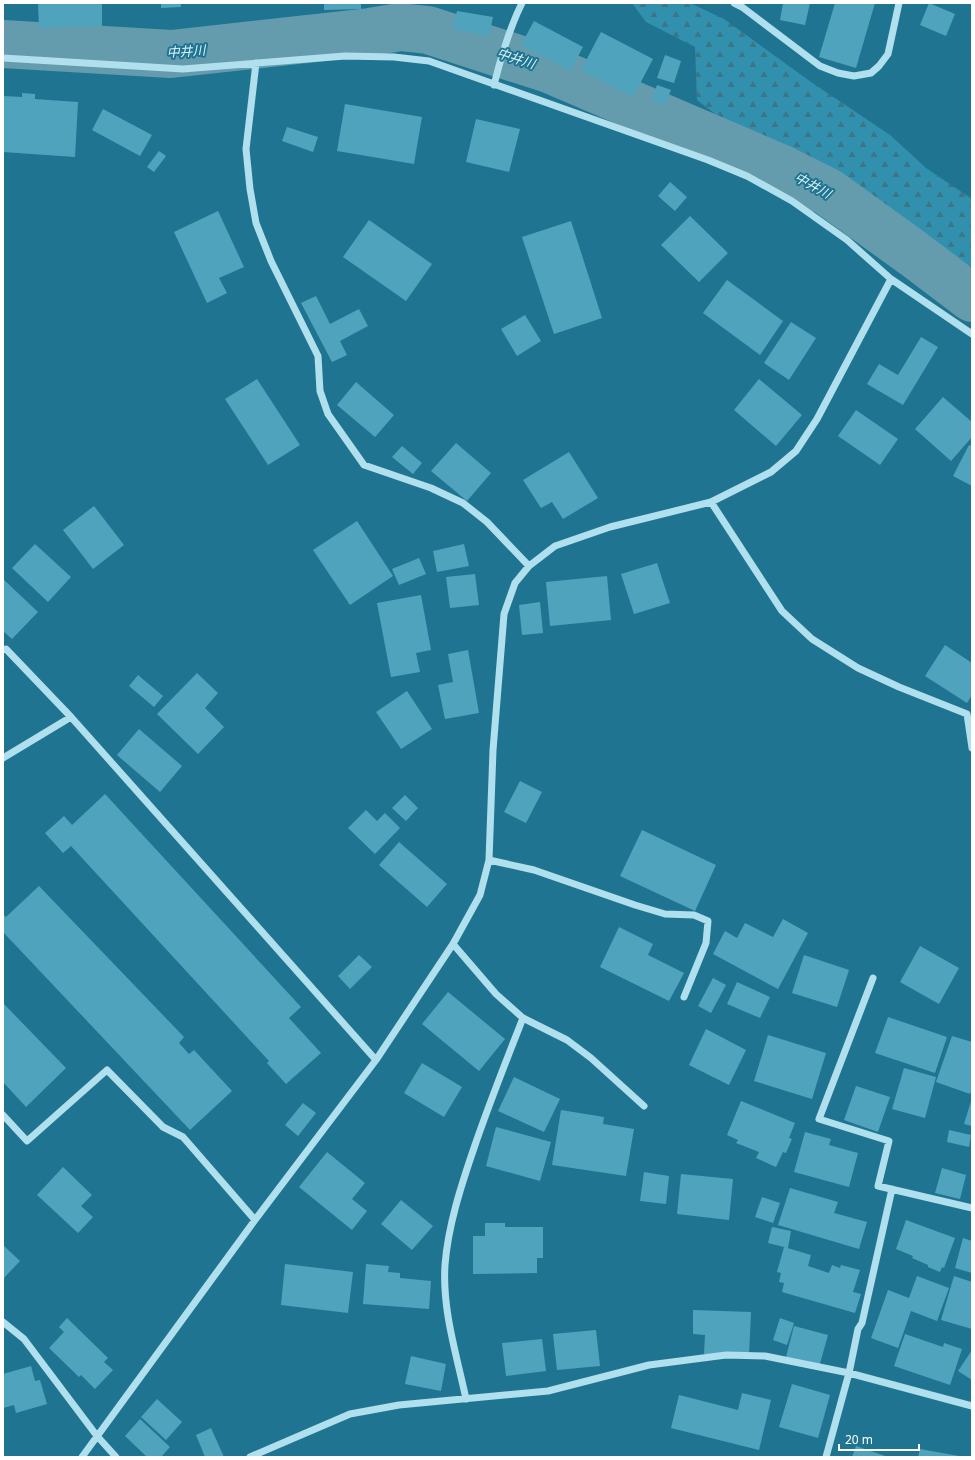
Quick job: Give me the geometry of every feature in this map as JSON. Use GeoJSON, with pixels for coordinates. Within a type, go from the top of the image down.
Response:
{"type":"FeatureCollection","features":[{"type":"Feature","properties":{"kind":"street"},"geometry":{"type":"LineString","coordinates":[[494,85],[508,37],[522,3]]}},
{"type":"Feature","properties":{"kind":"street"},"geometry":{"type":"LineString","coordinates":[[734,3],[742,7],[820,66],[838,73],[854,76],[871,72],[879,66],[888,54],[899,3]]}},
{"type":"Feature","properties":{"kind":"street"},"geometry":{"type":"LineString","coordinates":[[3,58],[183,69],[345,56],[394,57],[429,61],[708,160],[747,176],[792,200],[847,240],[891,280],[972,334]]}},
{"type":"Feature","properties":{"kind":"street"},"geometry":{"type":"LineString","coordinates":[[256,64],[246,149],[250,189],[256,223],[271,261],[318,356],[320,391],[328,414],[364,465],[431,488],[463,503],[487,522],[529,566]]}},
{"type":"Feature","properties":{"kind":"street"},"geometry":{"type":"LineString","coordinates":[[82,1457],[255,1220],[376,1060],[453,944],[480,895],[489,860],[493,750],[504,614],[515,583],[529,566],[555,546],[610,527],[711,502],[771,472],[796,451],[817,419],[891,280]]}},
{"type":"Feature","properties":{"kind":"street"},"geometry":{"type":"LineString","coordinates":[[711,502],[782,611],[812,639],[858,668],[899,687],[967,714],[972,748]]}},
{"type":"Feature","properties":{"kind":"street"},"geometry":{"type":"LineString","coordinates":[[3,650],[6,648],[71,717],[376,1060]]}},
{"type":"Feature","properties":{"kind":"street"},"geometry":{"type":"LineString","coordinates":[[3,758],[71,717]]}},
{"type":"Feature","properties":{"kind":"street"},"geometry":{"type":"LineString","coordinates":[[489,860],[534,870],[634,905],[666,914],[694,915],[708,920],[706,943],[684,997]]}},
{"type":"Feature","properties":{"kind":"street"},"geometry":{"type":"LineString","coordinates":[[453,944],[496,994],[523,1018],[567,1040],[591,1058],[644,1106]]}},
{"type":"Feature","properties":{"kind":"street"},"geometry":{"type":"LineString","coordinates":[[873,978],[819,1119],[889,1141],[878,1186],[972,1208]]}},
{"type":"Feature","properties":{"kind":"street"},"geometry":{"type":"LineString","coordinates":[[466,1400],[447,1311],[445,1266],[450,1228],[466,1171],[495,1087],[523,1018]]}},
{"type":"Feature","properties":{"kind":"street"},"geometry":{"type":"LineString","coordinates":[[3,1114],[27,1141],[107,1070],[163,1127],[183,1137],[255,1220]]}},
{"type":"Feature","properties":{"kind":"street"},"geometry":{"type":"LineString","coordinates":[[826,1457],[849,1373],[858,1329],[862,1323],[892,1189]]}},
{"type":"Feature","properties":{"kind":"street"},"geometry":{"type":"LineString","coordinates":[[3,1322],[24,1339],[97,1436],[116,1457]]}},
{"type":"Feature","properties":{"kind":"street"},"geometry":{"type":"LineString","coordinates":[[250,1457],[350,1414],[399,1405],[466,1400],[548,1391],[649,1365],[726,1355],[765,1356],[849,1373],[972,1406]]}},
{"type":"Feature","properties":{"kind":"green space"},"geometry":{"type":"Polygon","coordinates":[[[632,3],[690,3],[724,19],[811,82],[890,135],[926,168],[972,199],[972,278],[948,261],[903,235],[846,195],[786,149],[732,127],[697,100],[695,47],[646,22],[632,3]]]}},
{"type":"Feature","properties":{"kind":"building"},"geometry":{"type":"Polygon","coordinates":[[[38,3],[102,3],[102,26],[39,28],[38,3]]]}},
{"type":"Feature","properties":{"kind":"building"},"geometry":{"type":"Polygon","coordinates":[[[161,3],[181,3],[181,7],[161,8],[161,3]]]}},
{"type":"Feature","properties":{"kind":"building"},"geometry":{"type":"Polygon","coordinates":[[[324,3],[361,3],[361,9],[324,10],[324,3]]]}},
{"type":"Feature","properties":{"kind":"building"},"geometry":{"type":"Polygon","coordinates":[[[783,3],[810,3],[805,25],[780,20],[783,3]]]}},
{"type":"Feature","properties":{"kind":"building"},"geometry":{"type":"Polygon","coordinates":[[[835,3],[875,3],[856,68],[819,57],[835,3]]]}},
{"type":"Feature","properties":{"kind":"building"},"geometry":{"type":"Polygon","coordinates":[[[929,3],[955,14],[946,36],[920,25],[929,3]]]}},
{"type":"Feature","properties":{"kind":"building"},"geometry":{"type":"Polygon","coordinates":[[[457,11],[493,17],[489,36],[453,29],[457,11]]]}},
{"type":"Feature","properties":{"kind":"building"},"geometry":{"type":"Polygon","coordinates":[[[534,21],[583,47],[570,71],[521,45],[534,21]]]}},
{"type":"Feature","properties":{"kind":"building"},"geometry":{"type":"Polygon","coordinates":[[[601,32],[653,59],[633,97],[581,70],[601,32]]]}},
{"type":"Feature","properties":{"kind":"building"},"geometry":{"type":"Polygon","coordinates":[[[665,55],[681,61],[674,83],[657,78],[665,55]]]}},
{"type":"Feature","properties":{"kind":"building"},"geometry":{"type":"Polygon","coordinates":[[[657,85],[671,90],[665,105],[652,100],[657,85]]]}},
{"type":"Feature","properties":{"kind":"building"},"geometry":{"type":"Polygon","coordinates":[[[22,93],[35,94],[35,99],[78,102],[75,157],[3,152],[3,96],[22,97],[22,93]]]}},
{"type":"Feature","properties":{"kind":"building"},"geometry":{"type":"Polygon","coordinates":[[[345,104],[422,117],[414,164],[337,151],[345,104]]]}},
{"type":"Feature","properties":{"kind":"building"},"geometry":{"type":"Polygon","coordinates":[[[103,109],[152,135],[140,156],[92,130],[103,109]]]}},
{"type":"Feature","properties":{"kind":"building"},"geometry":{"type":"Polygon","coordinates":[[[476,119],[520,129],[509,172],[466,162],[476,119]]]}},
{"type":"Feature","properties":{"kind":"building"},"geometry":{"type":"Polygon","coordinates":[[[287,127],[318,137],[313,152],[282,141],[287,127]]]}},
{"type":"Feature","properties":{"kind":"building"},"geometry":{"type":"Polygon","coordinates":[[[159,151],[166,156],[154,172],[147,167],[159,151]]]}},
{"type":"Feature","properties":{"kind":"building"},"geometry":{"type":"Polygon","coordinates":[[[670,182],[687,197],[675,211],[658,196],[670,182]]]}},
{"type":"Feature","properties":{"kind":"building"},"geometry":{"type":"Polygon","coordinates":[[[218,211],[244,267],[219,278],[227,293],[207,303],[174,232],[218,211]]]}},
{"type":"Feature","properties":{"kind":"building"},"geometry":{"type":"Polygon","coordinates":[[[690,216],[728,253],[699,282],[661,245],[690,216]]]}},
{"type":"Feature","properties":{"kind":"building"},"geometry":{"type":"Polygon","coordinates":[[[369,220],[432,264],[406,301],[343,257],[369,220]]]}},
{"type":"Feature","properties":{"kind":"building"},"geometry":{"type":"Polygon","coordinates":[[[571,221],[602,318],[554,334],[522,237],[571,221]]]}},
{"type":"Feature","properties":{"kind":"building"},"geometry":{"type":"Polygon","coordinates":[[[727,280],[783,321],[760,355],[703,313],[727,280]]]}},
{"type":"Feature","properties":{"kind":"building"},"geometry":{"type":"Polygon","coordinates":[[[316,296],[330,324],[359,309],[368,326],[340,341],[347,355],[332,362],[301,303],[316,296]]]}},
{"type":"Feature","properties":{"kind":"building"},"geometry":{"type":"Polygon","coordinates":[[[525,315],[541,341],[517,356],[501,329],[525,315]]]}},
{"type":"Feature","properties":{"kind":"building"},"geometry":{"type":"Polygon","coordinates":[[[791,322],[816,338],[789,380],[764,363],[791,322]]]}},
{"type":"Feature","properties":{"kind":"building"},"geometry":{"type":"Polygon","coordinates":[[[921,337],[938,347],[903,405],[867,384],[879,364],[898,375],[921,337]]]}},
{"type":"Feature","properties":{"kind":"building"},"geometry":{"type":"Polygon","coordinates":[[[257,379],[300,445],[268,465],[225,399],[257,379]]]}},
{"type":"Feature","properties":{"kind":"building"},"geometry":{"type":"Polygon","coordinates":[[[759,379],[802,415],[776,446],[734,410],[759,379]]]}},
{"type":"Feature","properties":{"kind":"building"},"geometry":{"type":"Polygon","coordinates":[[[356,382],[394,415],[375,437],[337,405],[356,382]]]}},
{"type":"Feature","properties":{"kind":"building"},"geometry":{"type":"Polygon","coordinates":[[[943,397],[972,422],[972,437],[951,461],[915,429],[943,397]]]}},
{"type":"Feature","properties":{"kind":"building"},"geometry":{"type":"Polygon","coordinates":[[[856,410],[898,439],[880,465],[838,436],[856,410]]]}},
{"type":"Feature","properties":{"kind":"building"},"geometry":{"type":"Polygon","coordinates":[[[456,443],[491,473],[467,501],[431,471],[456,443]]]}},
{"type":"Feature","properties":{"kind":"building"},"geometry":{"type":"Polygon","coordinates":[[[969,445],[972,446],[972,486],[953,476],[969,445]]]}},
{"type":"Feature","properties":{"kind":"building"},"geometry":{"type":"Polygon","coordinates":[[[402,446],[422,463],[413,474],[392,457],[402,446]]]}},
{"type":"Feature","properties":{"kind":"building"},"geometry":{"type":"Polygon","coordinates":[[[569,452],[598,498],[563,519],[552,502],[541,508],[523,480],[569,452]]]}},
{"type":"Feature","properties":{"kind":"building"},"geometry":{"type":"Polygon","coordinates":[[[94,506],[124,545],[93,569],[63,530],[94,506]]]}},
{"type":"Feature","properties":{"kind":"building"},"geometry":{"type":"Polygon","coordinates":[[[357,521],[393,576],[350,605],[313,550],[357,521]]]}},
{"type":"Feature","properties":{"kind":"building"},"geometry":{"type":"Polygon","coordinates":[[[35,544],[71,577],[48,602],[12,568],[35,544]]]}},
{"type":"Feature","properties":{"kind":"building"},"geometry":{"type":"Polygon","coordinates":[[[464,544],[469,566],[437,572],[433,551],[464,544]]]}},
{"type":"Feature","properties":{"kind":"building"},"geometry":{"type":"Polygon","coordinates":[[[419,558],[426,574],[399,585],[392,569],[419,558]]]}},
{"type":"Feature","properties":{"kind":"building"},"geometry":{"type":"Polygon","coordinates":[[[657,563],[670,603],[634,614],[621,574],[657,563]]]}},
{"type":"Feature","properties":{"kind":"building"},"geometry":{"type":"Polygon","coordinates":[[[475,574],[479,605],[450,608],[446,577],[475,574]]]}},
{"type":"Feature","properties":{"kind":"building"},"geometry":{"type":"Polygon","coordinates":[[[607,576],[611,620],[550,626],[546,582],[607,576]]]}},
{"type":"Feature","properties":{"kind":"building"},"geometry":{"type":"Polygon","coordinates":[[[3,579],[38,612],[12,639],[3,631],[3,579]]]}},
{"type":"Feature","properties":{"kind":"building"},"geometry":{"type":"Polygon","coordinates":[[[421,595],[431,650],[416,653],[420,672],[391,677],[377,603],[421,595]]]}},
{"type":"Feature","properties":{"kind":"building"},"geometry":{"type":"Polygon","coordinates":[[[540,602],[543,633],[522,635],[519,605],[540,602]]]}},
{"type":"Feature","properties":{"kind":"building"},"geometry":{"type":"Polygon","coordinates":[[[945,645],[972,663],[972,695],[967,703],[925,676],[945,645]]]}},
{"type":"Feature","properties":{"kind":"building"},"geometry":{"type":"Polygon","coordinates":[[[468,650],[479,713],[445,719],[438,685],[453,682],[448,654],[468,650]]]}},
{"type":"Feature","properties":{"kind":"building"},"geometry":{"type":"Polygon","coordinates":[[[197,673],[218,693],[205,708],[224,727],[198,754],[157,714],[197,673]]]}},
{"type":"Feature","properties":{"kind":"building"},"geometry":{"type":"Polygon","coordinates":[[[138,675],[163,696],[154,707],[129,686],[138,675]]]}},
{"type":"Feature","properties":{"kind":"building"},"geometry":{"type":"Polygon","coordinates":[[[407,691],[432,729],[401,749],[376,712],[407,691]]]}},
{"type":"Feature","properties":{"kind":"building"},"geometry":{"type":"Polygon","coordinates":[[[139,729],[182,766],[160,792],[117,755],[139,729]]]}},
{"type":"Feature","properties":{"kind":"building"},"geometry":{"type":"Polygon","coordinates":[[[520,781],[542,792],[526,823],[504,812],[520,781]]]}},
{"type":"Feature","properties":{"kind":"building"},"geometry":{"type":"Polygon","coordinates":[[[105,794],[301,1007],[289,1018],[321,1053],[286,1084],[267,1063],[269,1061],[71,846],[63,853],[45,833],[64,816],[72,825],[105,794]]]}},
{"type":"Feature","properties":{"kind":"building"},"geometry":{"type":"Polygon","coordinates":[[[405,795],[418,808],[406,821],[392,808],[405,795]]]}},
{"type":"Feature","properties":{"kind":"building"},"geometry":{"type":"Polygon","coordinates":[[[366,810],[377,821],[385,813],[400,828],[375,854],[348,828],[366,810]]]}},
{"type":"Feature","properties":{"kind":"building"},"geometry":{"type":"Polygon","coordinates":[[[642,830],[716,865],[695,911],[620,876],[642,830]]]}},
{"type":"Feature","properties":{"kind":"building"},"geometry":{"type":"Polygon","coordinates":[[[399,842],[447,884],[427,907],[379,865],[399,842]]]}},
{"type":"Feature","properties":{"kind":"building"},"geometry":{"type":"Polygon","coordinates":[[[39,886],[184,1037],[179,1043],[189,1054],[194,1050],[232,1091],[190,1130],[3,932],[3,914],[6,917],[39,886]]]}},
{"type":"Feature","properties":{"kind":"building"},"geometry":{"type":"Polygon","coordinates":[[[783,919],[808,933],[778,989],[713,954],[725,931],[737,938],[745,923],[773,937],[783,919]]]}},
{"type":"Feature","properties":{"kind":"building"},"geometry":{"type":"Polygon","coordinates":[[[619,927],[653,944],[648,955],[684,973],[669,1001],[600,967],[619,927]]]}},
{"type":"Feature","properties":{"kind":"building"},"geometry":{"type":"Polygon","coordinates":[[[920,946],[959,968],[939,1004],[900,982],[920,946]]]}},
{"type":"Feature","properties":{"kind":"building"},"geometry":{"type":"Polygon","coordinates":[[[359,955],[372,967],[350,989],[338,976],[359,955]]]}},
{"type":"Feature","properties":{"kind":"building"},"geometry":{"type":"Polygon","coordinates":[[[804,955],[849,970],[837,1007],[792,993],[804,955]]]}},
{"type":"Feature","properties":{"kind":"building"},"geometry":{"type":"Polygon","coordinates":[[[713,978],[726,985],[711,1013],[698,1006],[713,978]]]}},
{"type":"Feature","properties":{"kind":"building"},"geometry":{"type":"Polygon","coordinates":[[[737,982],[770,997],[760,1018],[727,1004],[737,982]]]}},
{"type":"Feature","properties":{"kind":"building"},"geometry":{"type":"Polygon","coordinates":[[[448,992],[505,1039],[479,1071],[422,1024],[448,992]]]}},
{"type":"Feature","properties":{"kind":"building"},"geometry":{"type":"Polygon","coordinates":[[[3,1003],[66,1068],[26,1107],[3,1082],[3,1003]]]}},
{"type":"Feature","properties":{"kind":"building"},"geometry":{"type":"Polygon","coordinates":[[[888,1017],[947,1037],[935,1073],[875,1053],[888,1017]]]}},
{"type":"Feature","properties":{"kind":"building"},"geometry":{"type":"Polygon","coordinates":[[[706,1029],[746,1050],[729,1085],[689,1065],[706,1029]]]}},
{"type":"Feature","properties":{"kind":"building"},"geometry":{"type":"Polygon","coordinates":[[[768,1035],[826,1053],[812,1099],[754,1081],[768,1035]]]}},
{"type":"Feature","properties":{"kind":"building"},"geometry":{"type":"Polygon","coordinates":[[[952,1036],[972,1042],[972,1089],[970,1094],[936,1082],[952,1036]]]}},
{"type":"Feature","properties":{"kind":"building"},"geometry":{"type":"Polygon","coordinates":[[[422,1063],[462,1087],[444,1117],[404,1093],[422,1063]]]}},
{"type":"Feature","properties":{"kind":"building"},"geometry":{"type":"Polygon","coordinates":[[[904,1068],[936,1077],[925,1118],[892,1109],[904,1068]]]}},
{"type":"Feature","properties":{"kind":"building"},"geometry":{"type":"Polygon","coordinates":[[[514,1077],[560,1099],[544,1132],[498,1111],[514,1077]]]}},
{"type":"Feature","properties":{"kind":"building"},"geometry":{"type":"Polygon","coordinates":[[[856,1086],[890,1097],[878,1132],[844,1120],[856,1086]]]}},
{"type":"Feature","properties":{"kind":"building"},"geometry":{"type":"Polygon","coordinates":[[[972,1098],[972,1126],[964,1124],[972,1098]]]}},
{"type":"Feature","properties":{"kind":"building"},"geometry":{"type":"Polygon","coordinates":[[[741,1101],[795,1123],[789,1138],[792,1139],[786,1153],[783,1152],[776,1167],[756,1158],[759,1152],[736,1143],[738,1140],[727,1135],[741,1101]]]}},
{"type":"Feature","properties":{"kind":"building"},"geometry":{"type":"Polygon","coordinates":[[[303,1103],[316,1113],[298,1136],[285,1125],[303,1103]]]}},
{"type":"Feature","properties":{"kind":"building"},"geometry":{"type":"Polygon","coordinates":[[[561,1110],[604,1117],[603,1124],[634,1129],[626,1176],[552,1165],[561,1110]]]}},
{"type":"Feature","properties":{"kind":"building"},"geometry":{"type":"Polygon","coordinates":[[[496,1127],[551,1142],[540,1181],[486,1166],[496,1127]]]}},
{"type":"Feature","properties":{"kind":"building"},"geometry":{"type":"Polygon","coordinates":[[[949,1130],[971,1135],[969,1147],[947,1142],[949,1130]]]}},
{"type":"Feature","properties":{"kind":"building"},"geometry":{"type":"Polygon","coordinates":[[[805,1132],[831,1139],[829,1145],[858,1153],[849,1187],[794,1172],[805,1132]]]}},
{"type":"Feature","properties":{"kind":"building"},"geometry":{"type":"Polygon","coordinates":[[[327,1152],[365,1183],[352,1199],[367,1211],[352,1230],[299,1187],[327,1152]]]}},
{"type":"Feature","properties":{"kind":"building"},"geometry":{"type":"Polygon","coordinates":[[[63,1167],[92,1195],[81,1206],[93,1217],[78,1233],[37,1195],[63,1167]]]}},
{"type":"Feature","properties":{"kind":"building"},"geometry":{"type":"Polygon","coordinates":[[[942,1168],[966,1175],[960,1199],[935,1193],[942,1168]]]}},
{"type":"Feature","properties":{"kind":"building"},"geometry":{"type":"Polygon","coordinates":[[[644,1172],[669,1176],[666,1204],[640,1201],[644,1172]]]}},
{"type":"Feature","properties":{"kind":"building"},"geometry":{"type":"Polygon","coordinates":[[[681,1174],[733,1179],[729,1220],[677,1214],[681,1174]]]}},
{"type":"Feature","properties":{"kind":"building"},"geometry":{"type":"Polygon","coordinates":[[[790,1188],[838,1202],[834,1213],[867,1222],[859,1249],[778,1225],[790,1188]]]}},
{"type":"Feature","properties":{"kind":"building"},"geometry":{"type":"Polygon","coordinates":[[[762,1197],[780,1203],[773,1223],[755,1217],[762,1197]]]}},
{"type":"Feature","properties":{"kind":"building"},"geometry":{"type":"Polygon","coordinates":[[[401,1200],[433,1226],[412,1250],[381,1224],[401,1200]]]}},
{"type":"Feature","properties":{"kind":"building"},"geometry":{"type":"Polygon","coordinates":[[[906,1220],[955,1238],[944,1268],[942,1267],[940,1272],[912,1258],[913,1256],[896,1249],[906,1220]]]}},
{"type":"Feature","properties":{"kind":"building"},"geometry":{"type":"Polygon","coordinates":[[[485,1223],[505,1223],[505,1227],[543,1227],[543,1258],[537,1258],[537,1273],[473,1274],[473,1236],[485,1236],[485,1223]]]}},
{"type":"Feature","properties":{"kind":"building"},"geometry":{"type":"Polygon","coordinates":[[[772,1227],[791,1231],[788,1248],[768,1243],[772,1227]]]}},
{"type":"Feature","properties":{"kind":"building"},"geometry":{"type":"Polygon","coordinates":[[[963,1238],[972,1241],[972,1273],[955,1268],[963,1238]]]}},
{"type":"Feature","properties":{"kind":"building"},"geometry":{"type":"Polygon","coordinates":[[[3,1245],[20,1261],[3,1279],[3,1245]]]}},
{"type":"Feature","properties":{"kind":"building"},"geometry":{"type":"Polygon","coordinates":[[[784,1247],[811,1255],[808,1266],[829,1273],[832,1265],[840,1268],[841,1265],[860,1270],[853,1292],[861,1294],[855,1313],[782,1292],[784,1283],[779,1282],[781,1273],[777,1272],[784,1247]]]}},
{"type":"Feature","properties":{"kind":"building"},"geometry":{"type":"Polygon","coordinates":[[[285,1264],[353,1272],[348,1313],[281,1305],[285,1264]]]}},
{"type":"Feature","properties":{"kind":"building"},"geometry":{"type":"Polygon","coordinates":[[[366,1264],[389,1266],[388,1272],[400,1273],[400,1278],[431,1281],[429,1309],[363,1304],[366,1264]]]}},
{"type":"Feature","properties":{"kind":"building"},"geometry":{"type":"Polygon","coordinates":[[[917,1276],[949,1288],[937,1321],[911,1311],[898,1348],[871,1338],[888,1290],[909,1298],[917,1276]]]}},
{"type":"Feature","properties":{"kind":"building"},"geometry":{"type":"Polygon","coordinates":[[[954,1276],[972,1282],[972,1329],[941,1320],[954,1276]]]}},
{"type":"Feature","properties":{"kind":"building"},"geometry":{"type":"Polygon","coordinates":[[[693,1310],[751,1312],[749,1355],[704,1354],[705,1335],[693,1334],[693,1310]]]}},
{"type":"Feature","properties":{"kind":"building"},"geometry":{"type":"Polygon","coordinates":[[[67,1318],[108,1358],[104,1362],[113,1370],[95,1389],[81,1375],[79,1377],[49,1348],[64,1332],[59,1327],[67,1318]]]}},
{"type":"Feature","properties":{"kind":"building"},"geometry":{"type":"Polygon","coordinates":[[[780,1318],[794,1323],[787,1345],[773,1340],[780,1318]]]}},
{"type":"Feature","properties":{"kind":"building"},"geometry":{"type":"Polygon","coordinates":[[[794,1326],[828,1335],[819,1367],[786,1357],[794,1326]]]}},
{"type":"Feature","properties":{"kind":"building"},"geometry":{"type":"Polygon","coordinates":[[[596,1330],[600,1366],[557,1370],[553,1334],[596,1330]]]}},
{"type":"Feature","properties":{"kind":"building"},"geometry":{"type":"Polygon","coordinates":[[[905,1334],[943,1347],[944,1343],[962,1349],[950,1385],[894,1366],[905,1334]]]}},
{"type":"Feature","properties":{"kind":"building"},"geometry":{"type":"Polygon","coordinates":[[[542,1339],[546,1371],[506,1376],[502,1343],[542,1339]]]}},
{"type":"Feature","properties":{"kind":"building"},"geometry":{"type":"Polygon","coordinates":[[[972,1350],[972,1380],[958,1371],[972,1350]]]}},
{"type":"Feature","properties":{"kind":"building"},"geometry":{"type":"Polygon","coordinates":[[[411,1356],[446,1364],[441,1391],[405,1384],[411,1356]]]}},
{"type":"Feature","properties":{"kind":"building"},"geometry":{"type":"Polygon","coordinates":[[[31,1366],[35,1381],[40,1380],[47,1404],[16,1413],[14,1405],[3,1408],[3,1374],[31,1366]]]}},
{"type":"Feature","properties":{"kind":"building"},"geometry":{"type":"Polygon","coordinates":[[[792,1384],[830,1395],[818,1438],[779,1427],[792,1384]]]}},
{"type":"Feature","properties":{"kind":"building"},"geometry":{"type":"Polygon","coordinates":[[[742,1393],[771,1400],[759,1450],[671,1428],[679,1395],[738,1410],[742,1393]]]}},
{"type":"Feature","properties":{"kind":"building"},"geometry":{"type":"Polygon","coordinates":[[[157,1399],[182,1422],[166,1440],[141,1417],[157,1399]]]}},
{"type":"Feature","properties":{"kind":"building"},"geometry":{"type":"Polygon","coordinates":[[[140,1419],[170,1447],[161,1457],[147,1457],[125,1436],[140,1419]]]}},
{"type":"Feature","properties":{"kind":"building"},"geometry":{"type":"Polygon","coordinates":[[[211,1428],[224,1457],[205,1457],[196,1435],[211,1428]]]}},
{"type":"Feature","properties":{"kind":"building"},"geometry":{"type":"Polygon","coordinates":[[[856,1446],[888,1457],[852,1457],[856,1446]]]}},
{"type":"Feature","properties":{"kind":"building"},"geometry":{"type":"Polygon","coordinates":[[[920,1449],[959,1456],[959,1457],[918,1457],[920,1449]]]}},
{"type":"Feature","properties":{"kind":"waterway","name":"中井川"},"geometry":{"type":"LineString","coordinates":[[3,44],[171,54],[370,32],[400,27],[428,30],[549,69],[780,168],[828,192],[972,298]]}}]}
